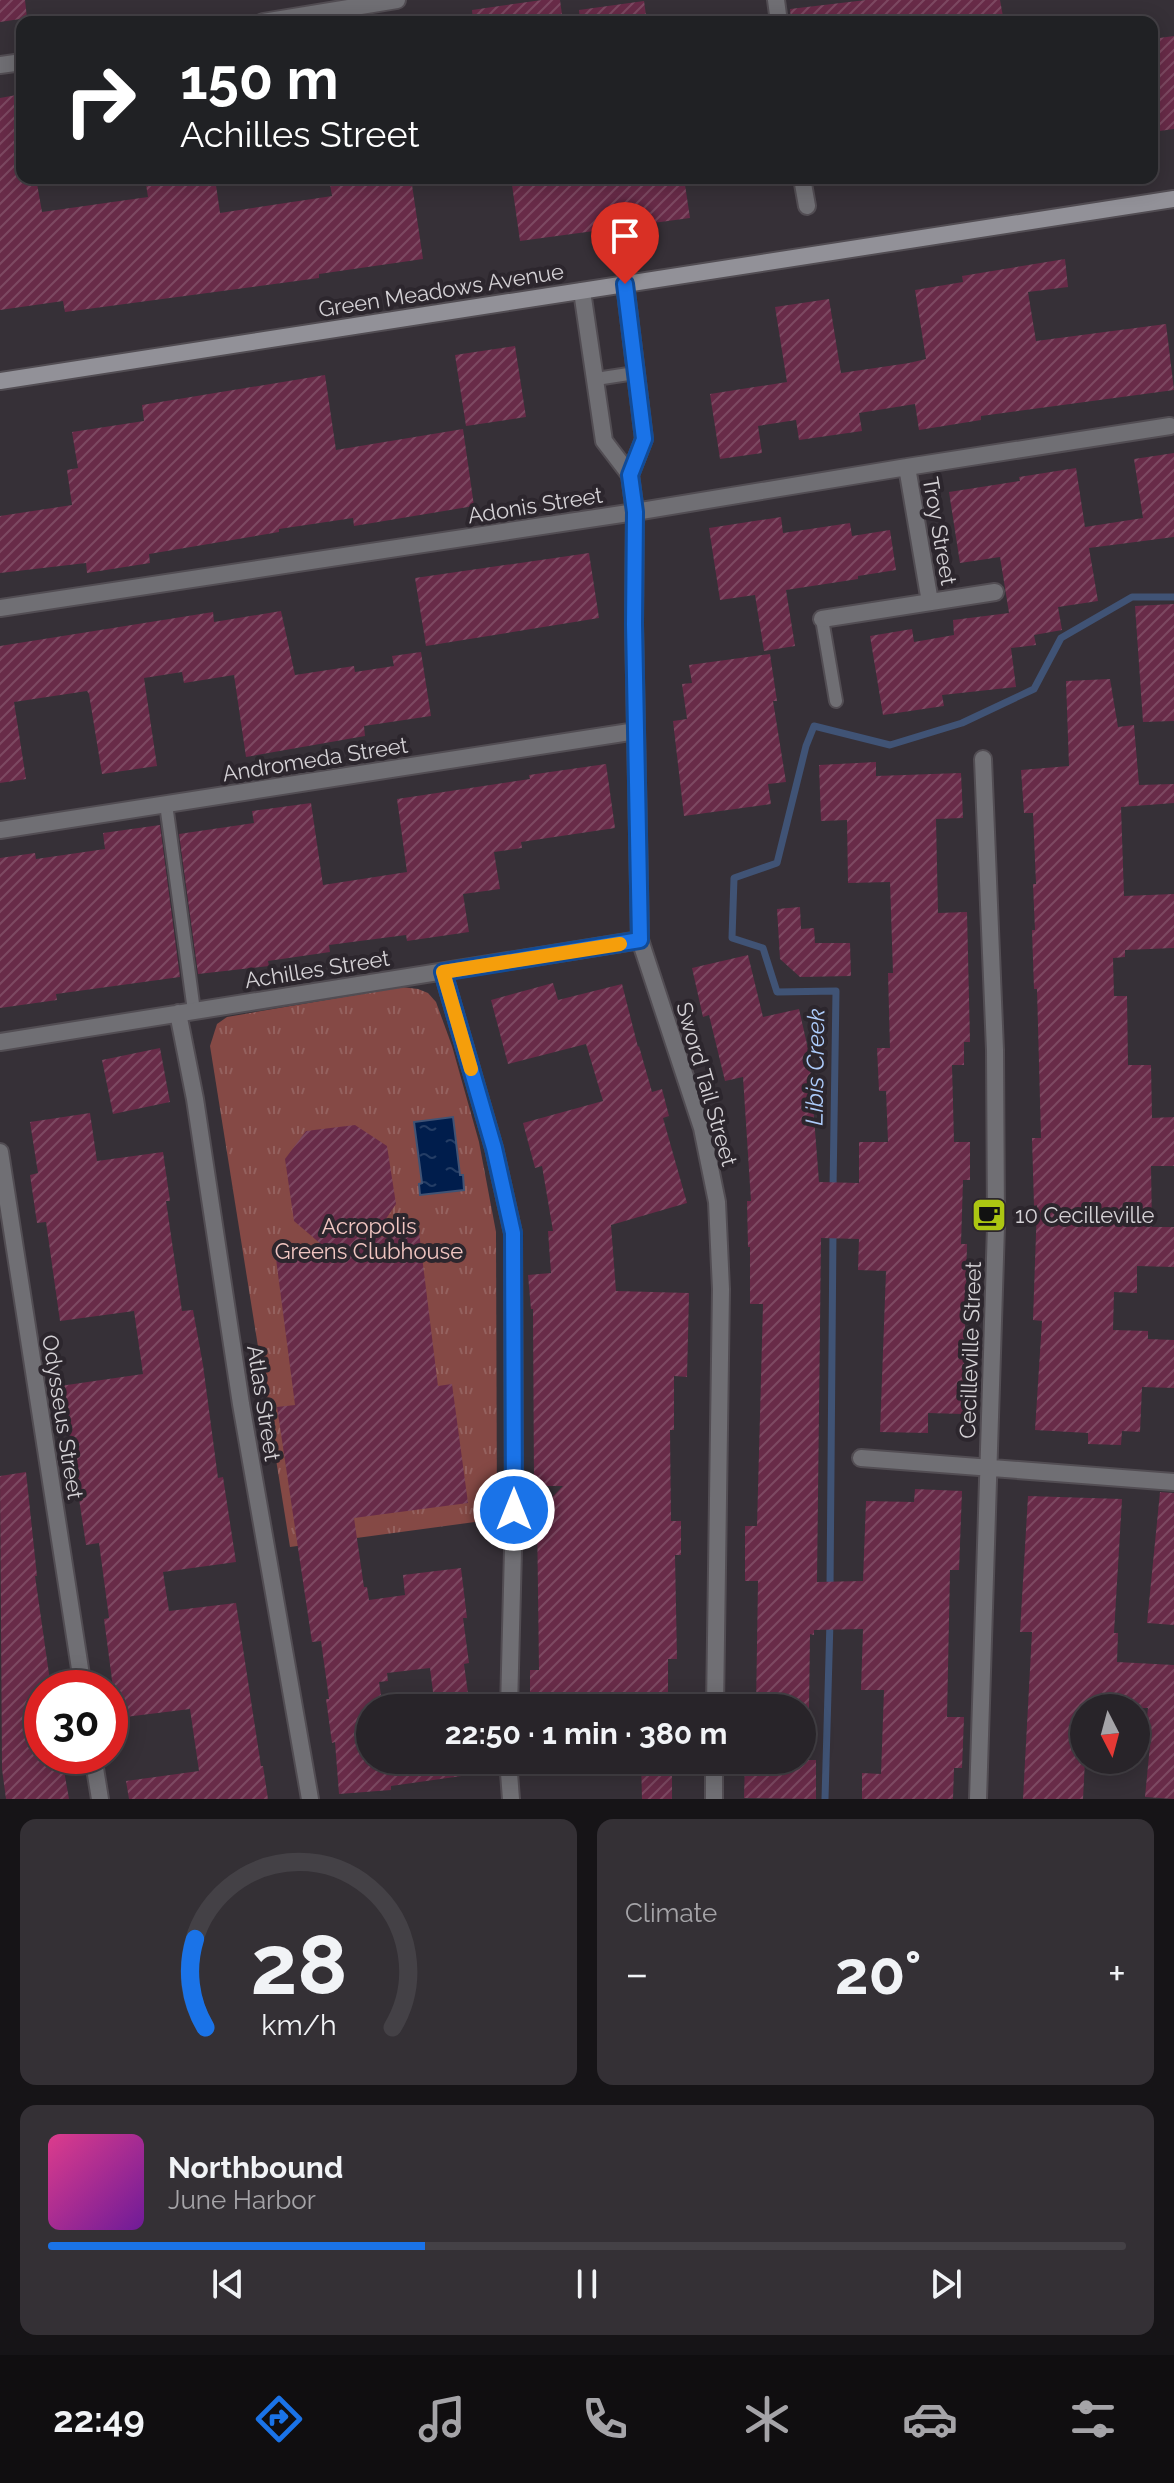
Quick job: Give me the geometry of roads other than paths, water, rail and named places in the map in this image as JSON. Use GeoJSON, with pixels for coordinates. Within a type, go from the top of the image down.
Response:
{"type":"FeatureCollection","features":[{"type":"Feature","properties":{"kind":"street"},"geometry":{"type":"LineString","coordinates":[[300,16],[397,0]]}},
{"type":"Feature","properties":{"kind":"street"},"geometry":{"type":"LineString","coordinates":[[803,184],[807,206]]}},
{"type":"Feature","properties":{"kind":"street","name":"Green Meadows Avenue"},"geometry":{"type":"LineString","coordinates":[[0,381],[1174,199]]}},
{"type":"Feature","properties":{"kind":"street","name":"Sword Tail Street"},"geometry":{"type":"LineString","coordinates":[[625,284],[644,439],[630,475],[635,512],[640,940],[702,1128],[717,1202],[721,1289],[715,1694]]}},
{"type":"Feature","properties":{"kind":"street","name":"Sword Tail Street"},"geometry":{"type":"LineString","coordinates":[[582,291],[604,441],[630,475]]}},
{"type":"Feature","properties":{"kind":"street","name":"Adonis Street"},"geometry":{"type":"LineString","coordinates":[[0,608],[635,512],[1170,426]]}},
{"type":"Feature","properties":{"kind":"street","name":"Troy Street"},"geometry":{"type":"LineString","coordinates":[[907,467],[930,602]]}},
{"type":"Feature","properties":{"kind":"street","name":"Troy Street"},"geometry":{"type":"LineString","coordinates":[[822,619],[995,592]]}},
{"type":"Feature","properties":{"kind":"street","name":"Andromeda Street"},"geometry":{"type":"LineString","coordinates":[[0,830],[636,731]]}},
{"type":"Feature","properties":{"kind":"street","name":"Cecilleville Street"},"geometry":{"type":"LineString","coordinates":[[978,1799],[996,1226],[995,1066],[983,759]]}},
{"type":"Feature","properties":{"kind":"street","name":"Achilles Street"},"geometry":{"type":"LineString","coordinates":[[0,1042],[640,940]]}},
{"type":"Feature","properties":{"kind":"street"},"geometry":{"type":"LineString","coordinates":[[443,972],[494,1148],[513,1233],[514,1510],[509,1694]]}},
{"type":"Feature","properties":{"kind":"street","name":"Atlas Street"},"geometry":{"type":"LineString","coordinates":[[186,1012],[195,1099],[241,1404],[310,1799]]}},
{"type":"Feature","properties":{"kind":"street","name":"Odysseus Street"},"geometry":{"type":"LineString","coordinates":[[0,1152],[80,1670]]}},
{"type":"Feature","properties":{"kind":"street"},"geometry":{"type":"LineString","coordinates":[[861,1458],[1174,1482]]}},
{"type":"Feature","properties":{"kind":"street"},"geometry":{"type":"LineString","coordinates":[[96,1774],[100,1799]]}},
{"type":"Feature","properties":{"kind":"street"},"geometry":{"type":"LineString","coordinates":[[509,1774],[511,1799]]}},
{"type":"Feature","properties":{"kind":"street"},"geometry":{"type":"LineString","coordinates":[[714,1774],[714,1799]]}},
{"type":"Feature","properties":{"kind":"lane"},"geometry":{"type":"LineString","coordinates":[[596,379],[635,373]]}},
{"type":"Feature","properties":{"kind":"lane"},"geometry":{"type":"LineString","coordinates":[[822,619],[836,701]]}},
{"type":"Feature","properties":{"kind":"lane"},"geometry":{"type":"LineString","coordinates":[[166,804],[186,1012]]}},
{"type":"Feature","properties":{"kind":"water"},"geometry":{"type":"Polygon","coordinates":[[[453,1117],[464,1190],[420,1195],[419,1184],[422,1183],[414,1122],[453,1117]]]}},
{"type":"Feature","properties":{"kind":"waterway","name":"Libis Creek"},"geometry":{"type":"LineString","coordinates":[[833,1189],[836,991],[777,992],[763,948],[732,938],[734,878],[777,863],[806,746],[814,726],[890,745],[962,723],[1034,689],[1061,638],[1132,597],[1174,597]]}},
{"type":"Feature","properties":{"kind":"waterway","name":"Libis Creek"},"geometry":{"type":"LineString","coordinates":[[830,1589],[833,1229]]}},
{"type":"Feature","properties":{"kind":"waterway","name":"Libis Creek"},"geometry":{"type":"LineString","coordinates":[[825,1799],[830,1621]]}},
{"type":"Feature","properties":{"kind":"place","name":"10 Cecilleville"},"geometry":{"type":"Point","coordinates":[989,1215]}},
{"type":"Feature","properties":{"kind":"park label","name":"Acropolis Greens Clubhouse"},"geometry":{"type":"Point","coordinates":[369,1238]}}]}
